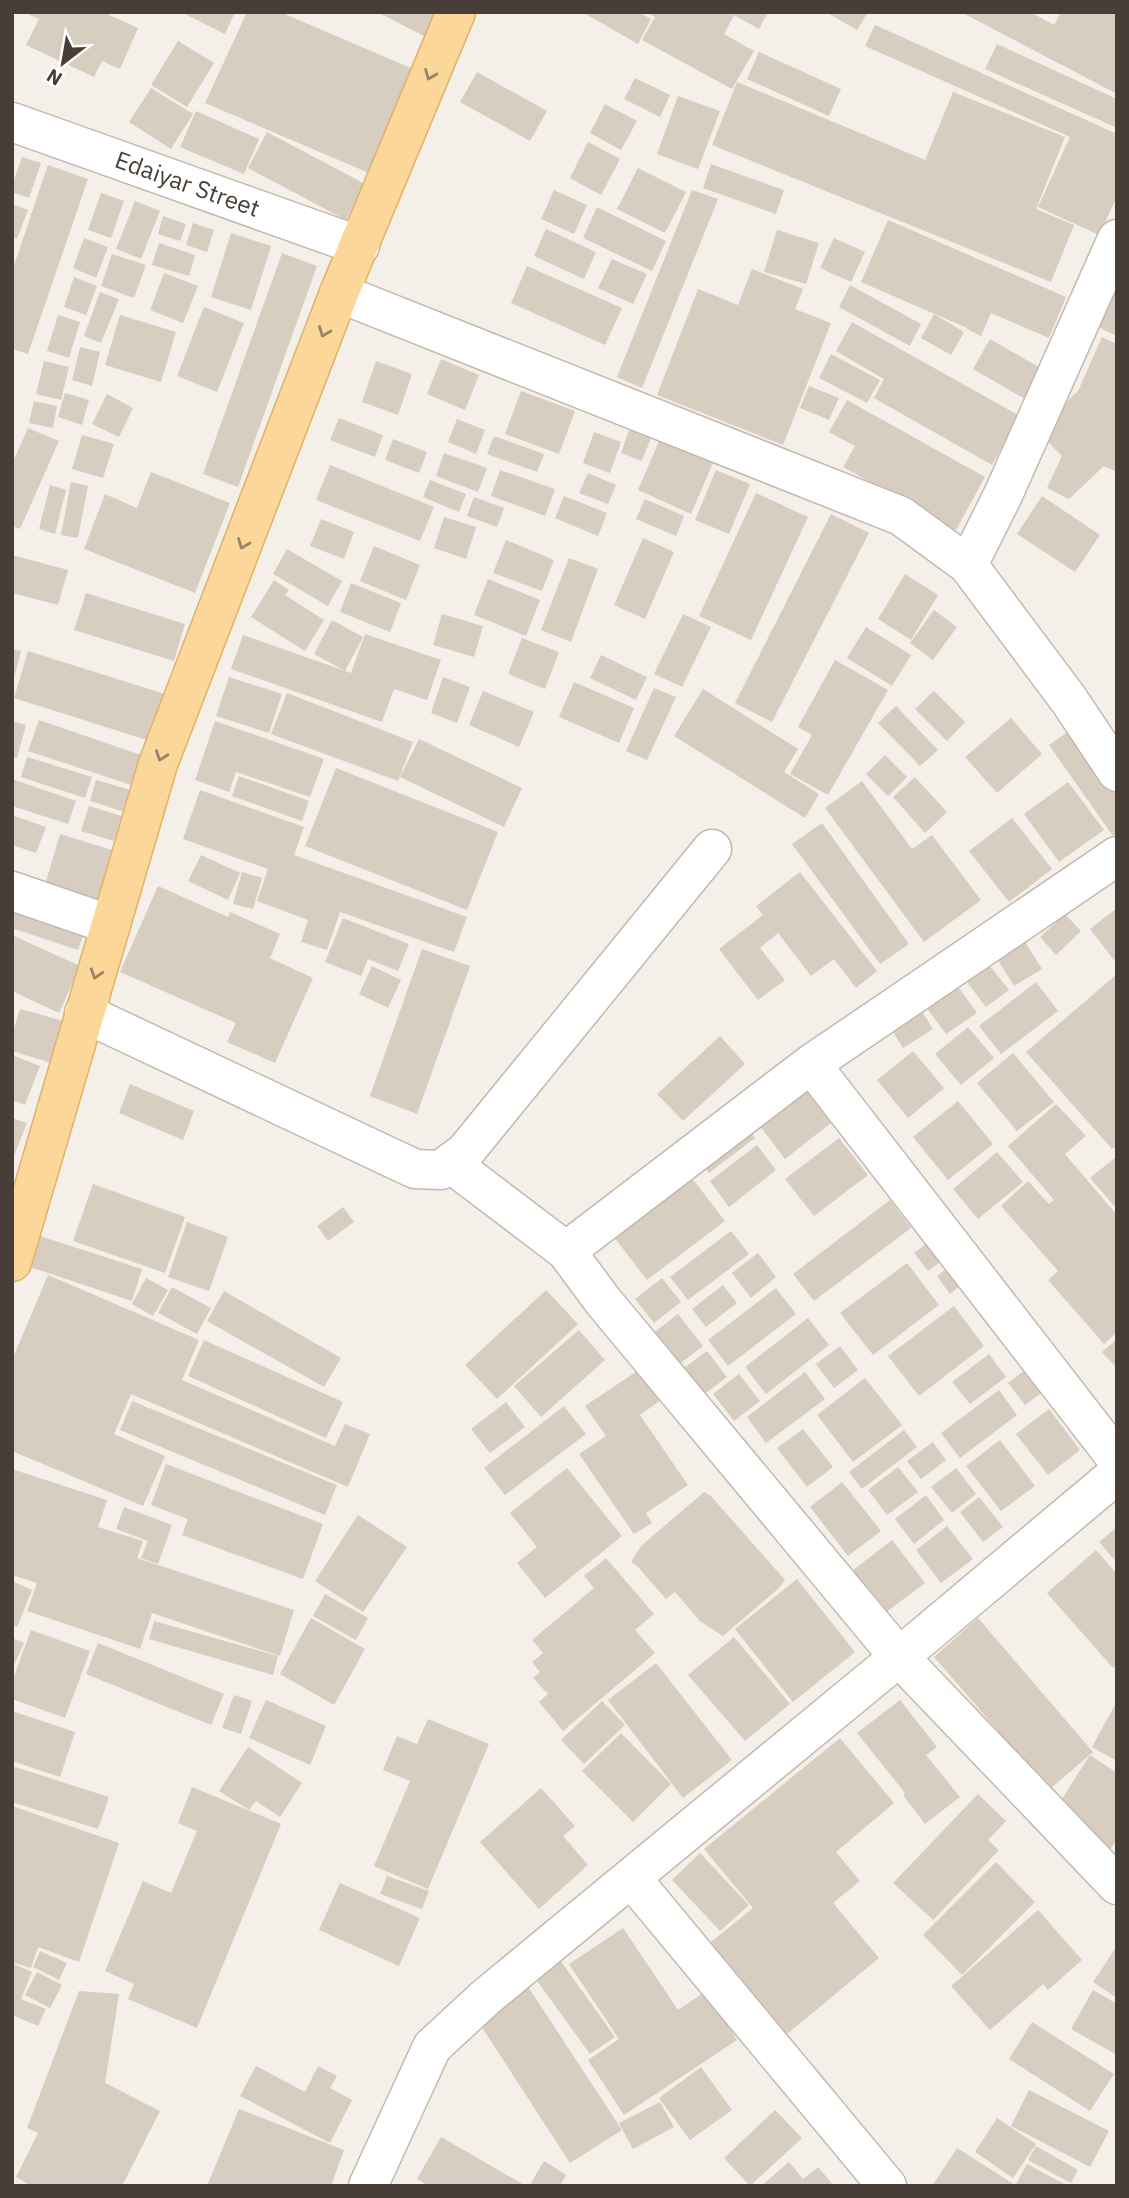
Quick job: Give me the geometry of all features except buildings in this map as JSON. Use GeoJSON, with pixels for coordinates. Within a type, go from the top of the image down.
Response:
{"type":"FeatureCollection","features":[{"type":"Feature","properties":{"kind":"main road"},"geometry":{"type":"LineString","coordinates":[[12,1262],[158,764],[339,293],[456,12]]}},
{"type":"Feature","properties":{"kind":"street","name":"Edaiyar Street"},"geometry":{"type":"LineString","coordinates":[[12,122],[360,246]]}},
{"type":"Feature","properties":{"kind":"street"},"geometry":{"type":"LineString","coordinates":[[968,565],[1003,495],[1117,239]]}},
{"type":"Feature","properties":{"kind":"street"},"geometry":{"type":"LineString","coordinates":[[339,293],[901,516],[968,565],[1069,700],[1117,772]]}},
{"type":"Feature","properties":{"kind":"street"},"geometry":{"type":"LineString","coordinates":[[84,1013],[415,1169],[441,1170],[465,1152],[712,849]]}},
{"type":"Feature","properties":{"kind":"street"},"geometry":{"type":"LineString","coordinates":[[566,1251],[811,1064],[1117,856]]}},
{"type":"Feature","properties":{"kind":"street"},"geometry":{"type":"LineString","coordinates":[[12,891],[111,925]]}},
{"type":"Feature","properties":{"kind":"street"},"geometry":{"type":"LineString","coordinates":[[811,1064],[1117,1459]]}},
{"type":"Feature","properties":{"kind":"street"},"geometry":{"type":"LineString","coordinates":[[450,1163],[566,1251],[603,1301],[900,1657],[1117,1885]]}},
{"type":"Feature","properties":{"kind":"street"},"geometry":{"type":"LineString","coordinates":[[368,2186],[432,2047],[486,1997],[900,1657],[1117,1474]]}},
{"type":"Feature","properties":{"kind":"street"},"geometry":{"type":"LineString","coordinates":[[632,1878],[887,2186]]}}]}
